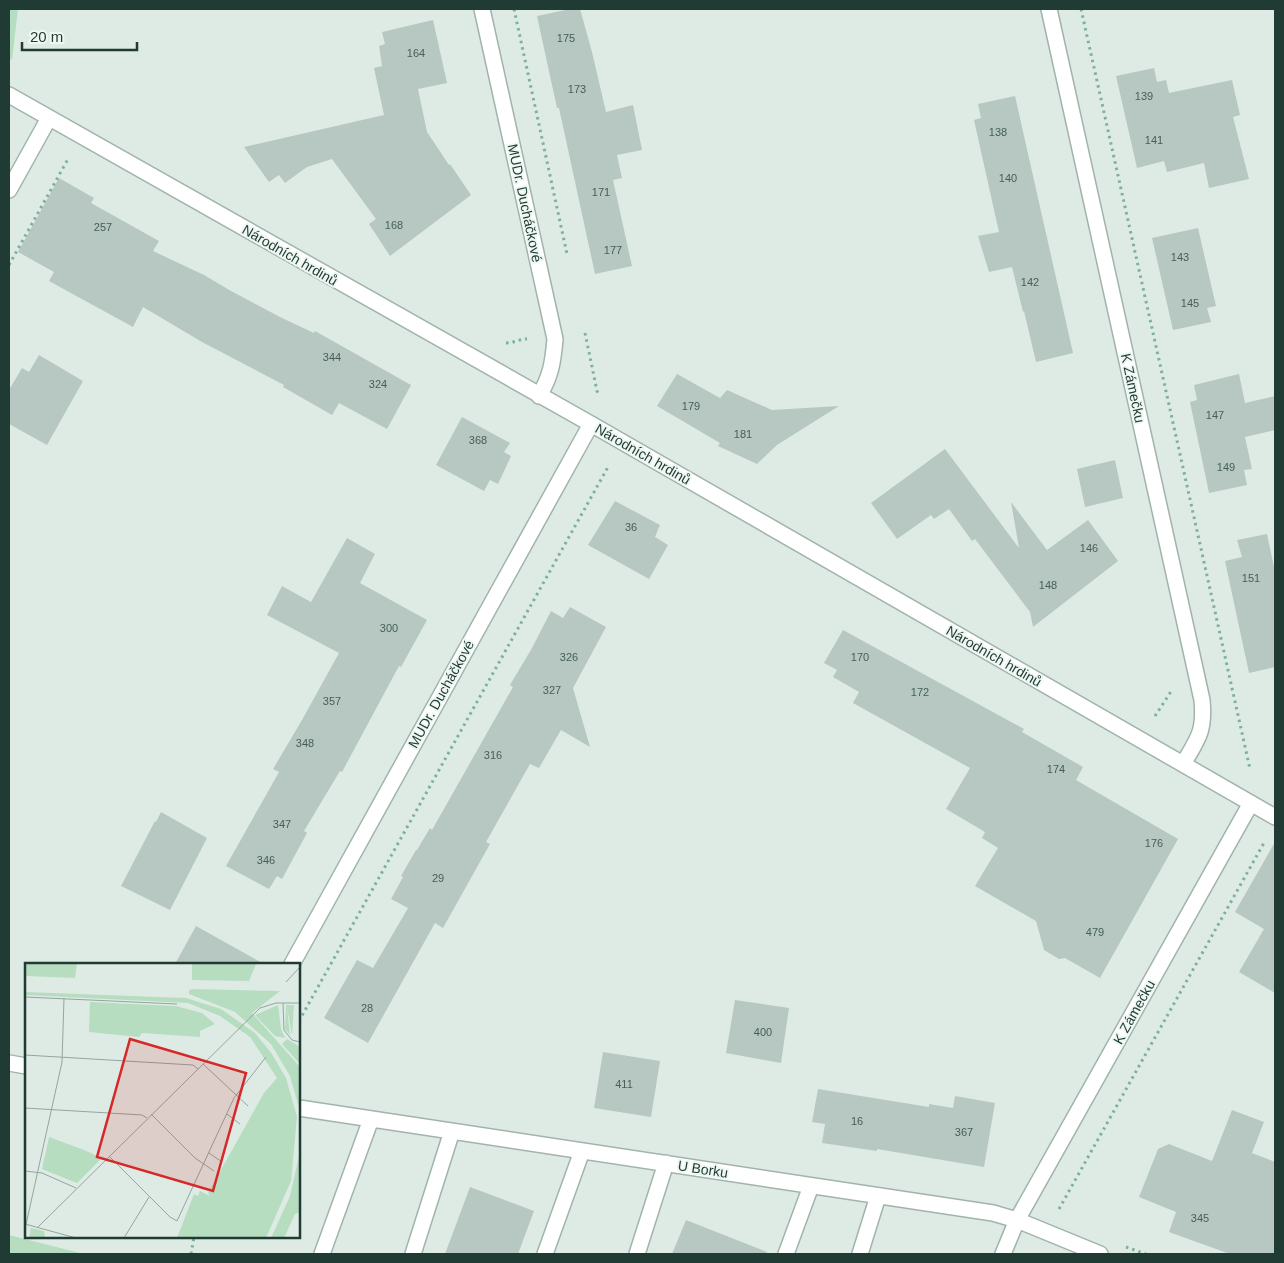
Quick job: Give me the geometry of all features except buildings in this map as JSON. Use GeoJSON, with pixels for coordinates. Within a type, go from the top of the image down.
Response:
{"type":"FeatureCollection","features":[{"type":"Feature","properties":{"kind":"street","name":"MUDr. Ducháčkové"},"geometry":{"type":"LineString","coordinates":[[482,9],[555,339],[552,365],[546,384],[539,396]]}},
{"type":"Feature","properties":{"kind":"street","name":"K Zámečku"},"geometry":{"type":"LineString","coordinates":[[1049,9],[1202,700],[1203,724],[1200,734],[1183,764]]}},
{"type":"Feature","properties":{"kind":"street","name":"Národních hrdinů"},"geometry":{"type":"LineString","coordinates":[[9,95],[590,424],[1275,817]]}},
{"type":"Feature","properties":{"kind":"street"},"geometry":{"type":"LineString","coordinates":[[9,190],[49,118]]}},
{"type":"Feature","properties":{"kind":"street","name":"MUDr. Ducháčkové"},"geometry":{"type":"LineString","coordinates":[[293,963],[590,424]]}},
{"type":"Feature","properties":{"kind":"street","name":"K Zámečku"},"geometry":{"type":"LineString","coordinates":[[1003,1254],[1017,1220],[1251,803]]}},
{"type":"Feature","properties":{"kind":"street"},"geometry":{"type":"LineString","coordinates":[[9,1063],[25,1066]]}},
{"type":"Feature","properties":{"kind":"street","name":"U Borku"},"geometry":{"type":"LineString","coordinates":[[300,1108],[993,1213],[1046,1231],[1091,1253]]}},
{"type":"Feature","properties":{"kind":"street"},"geometry":{"type":"LineString","coordinates":[[322,1254],[370,1119]]}},
{"type":"Feature","properties":{"kind":"street"},"geometry":{"type":"LineString","coordinates":[[413,1254],[452,1131]]}},
{"type":"Feature","properties":{"kind":"street"},"geometry":{"type":"LineString","coordinates":[[545,1254],[582,1151]]}},
{"type":"Feature","properties":{"kind":"street"},"geometry":{"type":"LineString","coordinates":[[637,1254],[666,1164]]}},
{"type":"Feature","properties":{"kind":"street"},"geometry":{"type":"LineString","coordinates":[[786,1254],[812,1186]]}},
{"type":"Feature","properties":{"kind":"street"},"geometry":{"type":"LineString","coordinates":[[860,1254],[878,1196]]}},
{"type":"Feature","properties":{"kind":"path"},"geometry":{"type":"LineString","coordinates":[[514,9],[569,261]]}},
{"type":"Feature","properties":{"kind":"path"},"geometry":{"type":"LineString","coordinates":[[1080,9],[1250,769]]}},
{"type":"Feature","properties":{"kind":"path"},"geometry":{"type":"LineString","coordinates":[[9,265],[69,157]]}},
{"type":"Feature","properties":{"kind":"path"},"geometry":{"type":"LineString","coordinates":[[584,328],[597,391],[603,402]]}},
{"type":"Feature","properties":{"kind":"path"},"geometry":{"type":"LineString","coordinates":[[300,1019],[609,466]]}},
{"type":"Feature","properties":{"kind":"path"},"geometry":{"type":"LineString","coordinates":[[1046,1231],[1266,838]]}},
{"type":"Feature","properties":{"kind":"path"},"geometry":{"type":"LineString","coordinates":[[192,1254],[194,1238]]}},
{"type":"Feature","properties":{"kind":"green space"},"geometry":{"type":"Polygon","coordinates":[[[9,9],[18,9],[12,60],[9,58],[9,9]]]}},
{"type":"Feature","properties":{"kind":"green space"},"geometry":{"type":"Polygon","coordinates":[[[9,1235],[84,1254],[9,1254],[9,1235]]]}}]}
